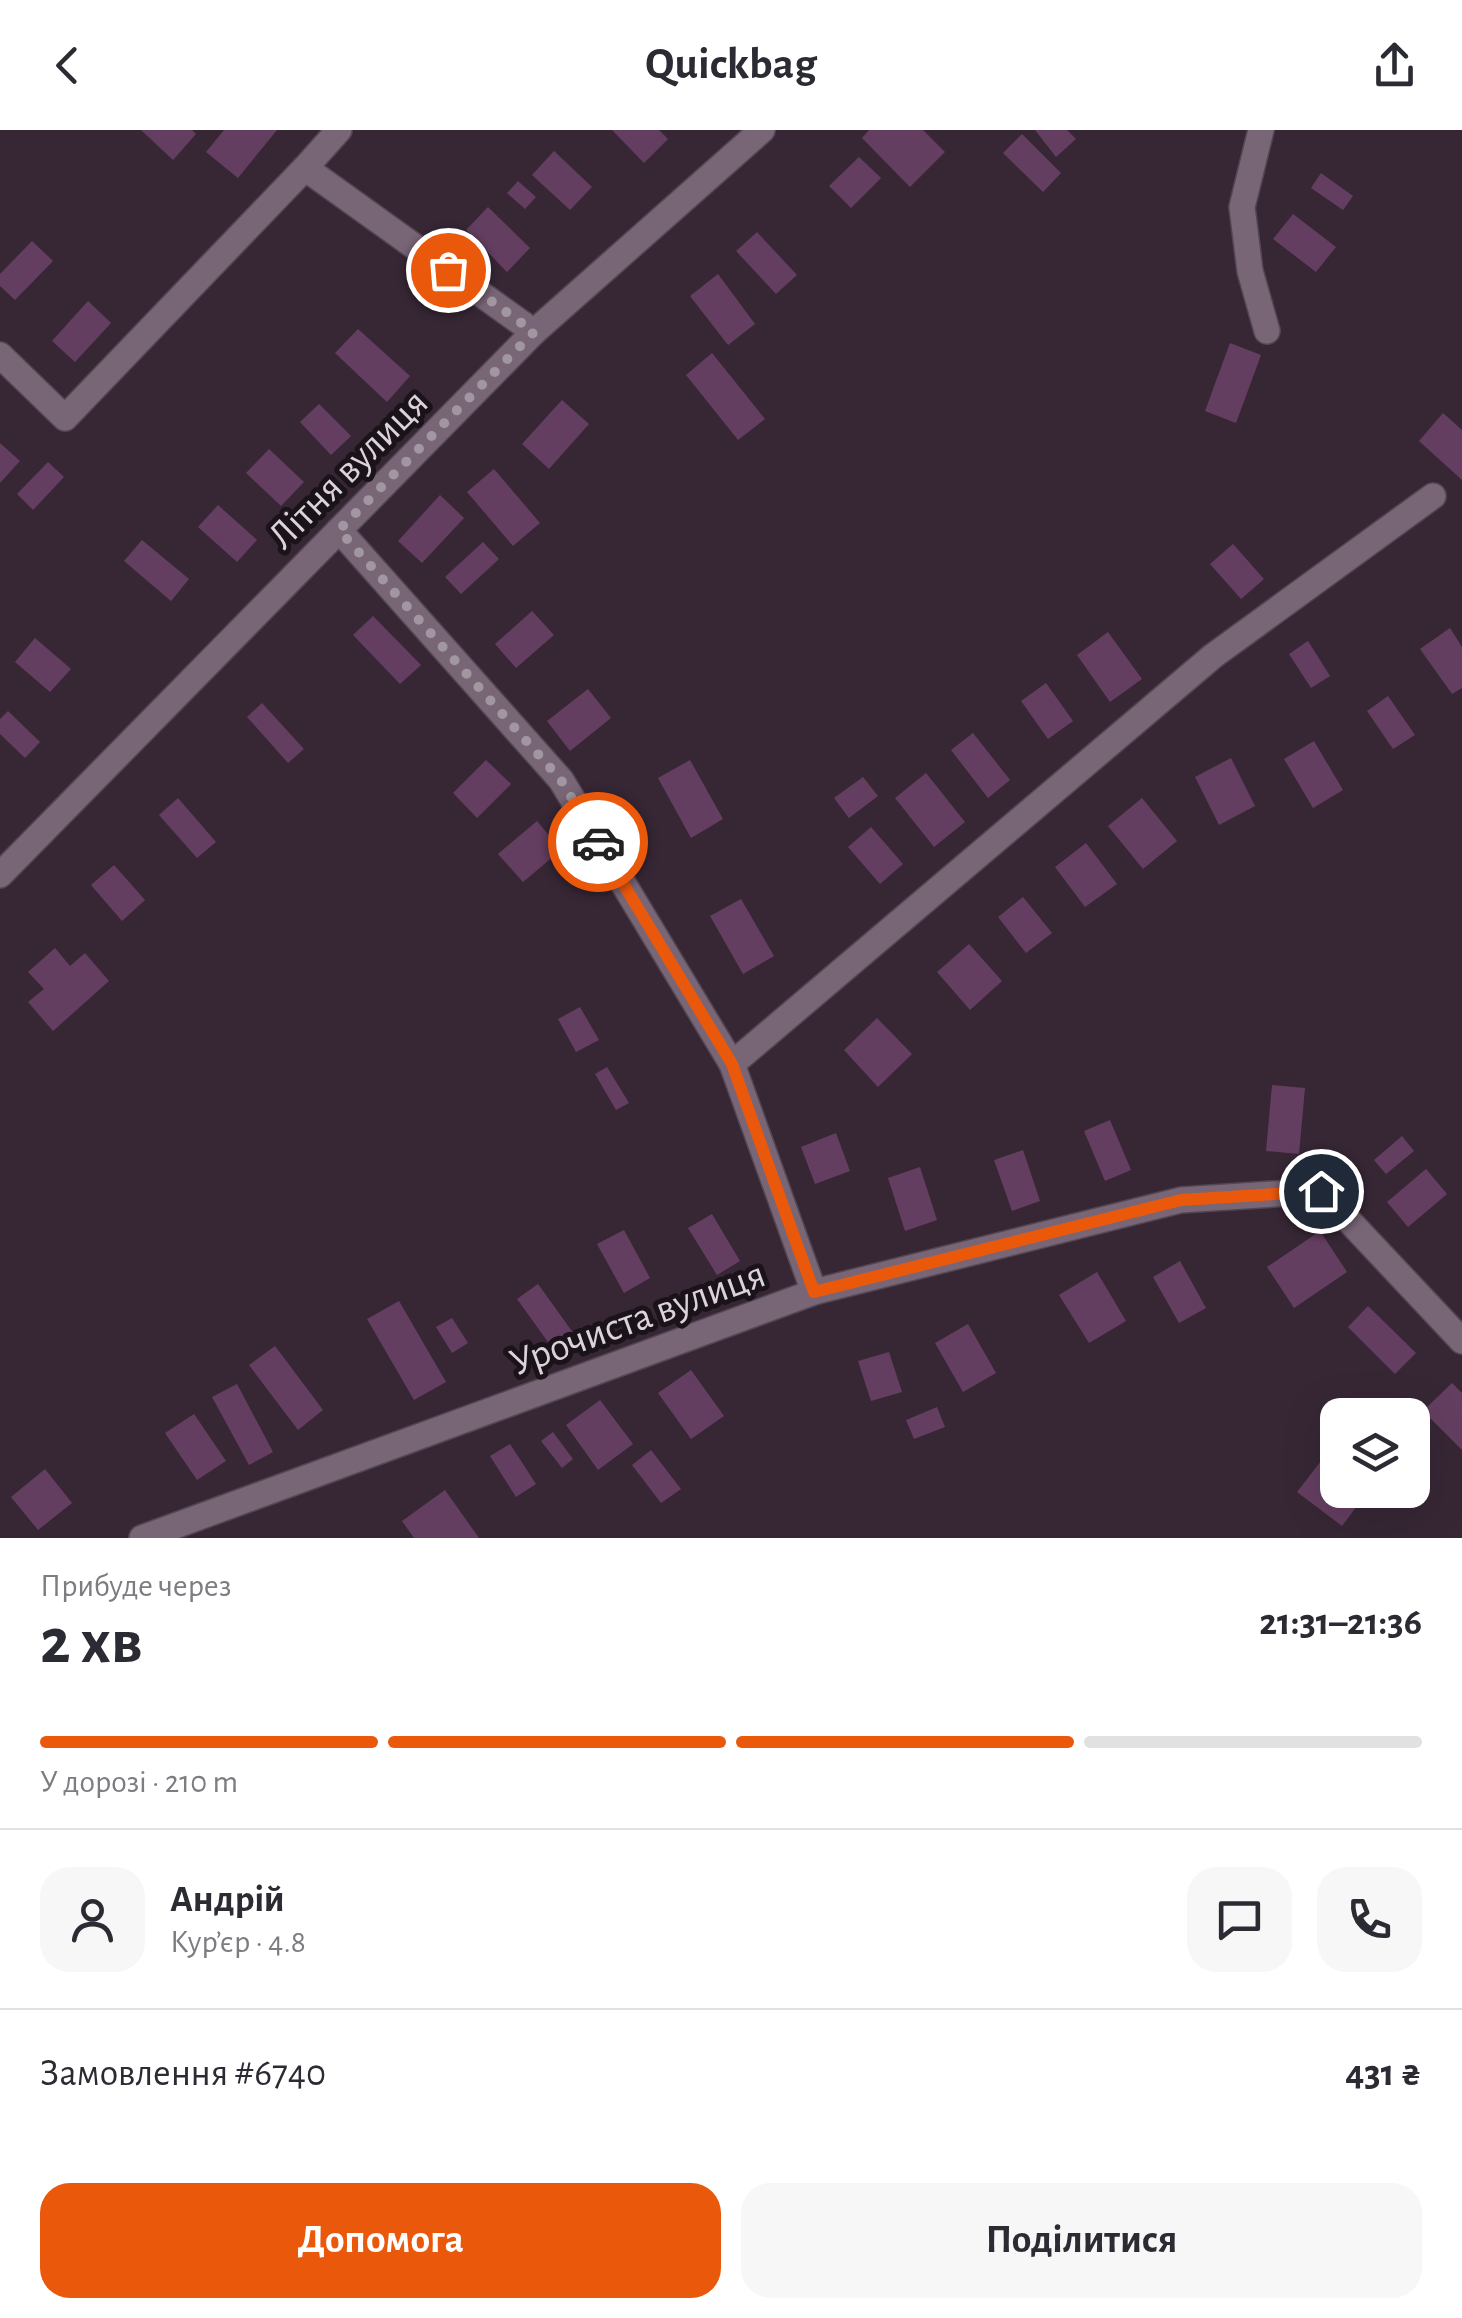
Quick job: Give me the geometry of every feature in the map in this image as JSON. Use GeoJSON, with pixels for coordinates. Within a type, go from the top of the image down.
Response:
{"type":"FeatureCollection","features":[{"type":"Feature","properties":{"kind":"street"},"geometry":{"type":"LineString","coordinates":[[0,356],[65,418],[338,130]]}},
{"type":"Feature","properties":{"kind":"street","name":"Літня вулиця"},"geometry":{"type":"LineString","coordinates":[[0,874],[534,332],[762,130]]}},
{"type":"Feature","properties":{"kind":"street"},"geometry":{"type":"LineString","coordinates":[[1261,130],[1242,207],[1250,271],[1267,331]]}},
{"type":"Feature","properties":{"kind":"street"},"geometry":{"type":"LineString","coordinates":[[305,168],[534,332]]}},
{"type":"Feature","properties":{"kind":"street"},"geometry":{"type":"LineString","coordinates":[[732,1064],[1213,656],[1433,496]]}},
{"type":"Feature","properties":{"kind":"street"},"geometry":{"type":"LineString","coordinates":[[339,530],[561,780],[732,1064],[814,1292]]}},
{"type":"Feature","properties":{"kind":"street","name":"Урочиста вулиця"},"geometry":{"type":"LineString","coordinates":[[142,1538],[814,1292],[1181,1200],[1321,1191],[1462,1341]]}},
{"type":"Feature","properties":{"kind":"building"},"geometry":{"type":"Polygon","coordinates":[[[141,130],[192,130],[196,134],[173,160],[141,130]]]}},
{"type":"Feature","properties":{"kind":"building"},"geometry":{"type":"Polygon","coordinates":[[[224,130],[277,130],[238,178],[206,152],[224,130]]]}},
{"type":"Feature","properties":{"kind":"building"},"geometry":{"type":"Polygon","coordinates":[[[612,130],[659,130],[668,139],[644,163],[612,130]]]}},
{"type":"Feature","properties":{"kind":"building"},"geometry":{"type":"Polygon","coordinates":[[[869,130],[923,130],[945,152],[910,187],[862,138],[869,130]]]}},
{"type":"Feature","properties":{"kind":"building"},"geometry":{"type":"Polygon","coordinates":[[[1035,130],[1067,130],[1076,139],[1056,157],[1035,130]]]}},
{"type":"Feature","properties":{"kind":"building"},"geometry":{"type":"Polygon","coordinates":[[[1022,134],[1061,173],[1043,192],[1003,153],[1022,134]]]}},
{"type":"Feature","properties":{"kind":"building"},"geometry":{"type":"Polygon","coordinates":[[[554,151],[592,187],[570,210],[532,175],[554,151]]]}},
{"type":"Feature","properties":{"kind":"building"},"geometry":{"type":"Polygon","coordinates":[[[859,157],[881,178],[851,208],[829,186],[859,157]]]}},
{"type":"Feature","properties":{"kind":"building"},"geometry":{"type":"Polygon","coordinates":[[[1321,173],[1353,196],[1343,210],[1311,188],[1321,173]]]}},
{"type":"Feature","properties":{"kind":"building"},"geometry":{"type":"Polygon","coordinates":[[[518,181],[536,197],[525,209],[507,193],[518,181]]]}},
{"type":"Feature","properties":{"kind":"building"},"geometry":{"type":"Polygon","coordinates":[[[488,207],[530,248],[507,272],[466,230],[488,207]]]}},
{"type":"Feature","properties":{"kind":"building"},"geometry":{"type":"Polygon","coordinates":[[[1293,214],[1336,247],[1316,272],[1273,239],[1293,214]]]}},
{"type":"Feature","properties":{"kind":"building"},"geometry":{"type":"Polygon","coordinates":[[[757,232],[797,275],[776,294],[736,251],[757,232]]]}},
{"type":"Feature","properties":{"kind":"building"},"geometry":{"type":"Polygon","coordinates":[[[32,241],[53,261],[15,300],[0,286],[0,274],[32,241]]]}},
{"type":"Feature","properties":{"kind":"building"},"geometry":{"type":"Polygon","coordinates":[[[718,274],[755,324],[728,345],[690,296],[718,274]]]}},
{"type":"Feature","properties":{"kind":"building"},"geometry":{"type":"Polygon","coordinates":[[[88,301],[111,323],[75,362],[52,341],[88,301]]]}},
{"type":"Feature","properties":{"kind":"building"},"geometry":{"type":"Polygon","coordinates":[[[358,329],[410,376],[387,402],[335,353],[358,329]]]}},
{"type":"Feature","properties":{"kind":"building"},"geometry":{"type":"Polygon","coordinates":[[[1230,343],[1261,355],[1236,423],[1205,411],[1230,343]]]}},
{"type":"Feature","properties":{"kind":"building"},"geometry":{"type":"Polygon","coordinates":[[[712,353],[765,419],[738,440],[686,375],[712,353]]]}},
{"type":"Feature","properties":{"kind":"building"},"geometry":{"type":"Polygon","coordinates":[[[562,400],[589,424],[549,469],[522,444],[562,400]]]}},
{"type":"Feature","properties":{"kind":"building"},"geometry":{"type":"Polygon","coordinates":[[[319,404],[351,436],[331,455],[300,422],[319,404]]]}},
{"type":"Feature","properties":{"kind":"building"},"geometry":{"type":"Polygon","coordinates":[[[1443,413],[1462,430],[1462,480],[1419,441],[1443,413]]]}},
{"type":"Feature","properties":{"kind":"building"},"geometry":{"type":"Polygon","coordinates":[[[0,443],[20,461],[0,483],[0,443]]]}},
{"type":"Feature","properties":{"kind":"building"},"geometry":{"type":"Polygon","coordinates":[[[269,449],[304,482],[281,506],[246,473],[269,449]]]}},
{"type":"Feature","properties":{"kind":"building"},"geometry":{"type":"Polygon","coordinates":[[[48,462],[64,477],[33,510],[17,494],[48,462]]]}},
{"type":"Feature","properties":{"kind":"building"},"geometry":{"type":"Polygon","coordinates":[[[494,469],[540,523],[513,546],[467,492],[494,469]]]}},
{"type":"Feature","properties":{"kind":"building"},"geometry":{"type":"Polygon","coordinates":[[[440,495],[464,518],[422,563],[398,541],[440,495]]]}},
{"type":"Feature","properties":{"kind":"building"},"geometry":{"type":"Polygon","coordinates":[[[218,505],[257,540],[237,562],[198,527],[218,505]]]}},
{"type":"Feature","properties":{"kind":"building"},"geometry":{"type":"Polygon","coordinates":[[[142,540],[189,579],[171,601],[124,561],[142,540]]]}},
{"type":"Feature","properties":{"kind":"building"},"geometry":{"type":"Polygon","coordinates":[[[483,542],[499,559],[461,594],[445,577],[483,542]]]}},
{"type":"Feature","properties":{"kind":"building"},"geometry":{"type":"Polygon","coordinates":[[[1233,544],[1264,579],[1241,599],[1210,564],[1233,544]]]}},
{"type":"Feature","properties":{"kind":"building"},"geometry":{"type":"Polygon","coordinates":[[[532,611],[554,635],[516,668],[495,644],[532,611]]]}},
{"type":"Feature","properties":{"kind":"building"},"geometry":{"type":"Polygon","coordinates":[[[373,616],[421,665],[400,684],[353,635],[373,616]]]}},
{"type":"Feature","properties":{"kind":"building"},"geometry":{"type":"Polygon","coordinates":[[[1450,628],[1462,647],[1462,688],[1452,694],[1420,649],[1450,628]]]}},
{"type":"Feature","properties":{"kind":"building"},"geometry":{"type":"Polygon","coordinates":[[[1108,632],[1142,679],[1110,702],[1077,655],[1108,632]]]}},
{"type":"Feature","properties":{"kind":"building"},"geometry":{"type":"Polygon","coordinates":[[[35,638],[71,669],[50,692],[15,662],[35,638]]]}},
{"type":"Feature","properties":{"kind":"building"},"geometry":{"type":"Polygon","coordinates":[[[1308,641],[1330,676],[1311,688],[1289,654],[1308,641]]]}},
{"type":"Feature","properties":{"kind":"building"},"geometry":{"type":"Polygon","coordinates":[[[1046,683],[1073,721],[1048,739],[1021,701],[1046,683]]]}},
{"type":"Feature","properties":{"kind":"building"},"geometry":{"type":"Polygon","coordinates":[[[588,689],[611,718],[570,751],[547,721],[588,689]]]}},
{"type":"Feature","properties":{"kind":"building"},"geometry":{"type":"Polygon","coordinates":[[[1388,696],[1415,735],[1393,749],[1367,711],[1388,696]]]}},
{"type":"Feature","properties":{"kind":"building"},"geometry":{"type":"Polygon","coordinates":[[[262,703],[304,749],[288,763],[247,717],[262,703]]]}},
{"type":"Feature","properties":{"kind":"building"},"geometry":{"type":"Polygon","coordinates":[[[8,711],[40,742],[25,758],[0,734],[0,719],[8,711]]]}},
{"type":"Feature","properties":{"kind":"building"},"geometry":{"type":"Polygon","coordinates":[[[973,733],[1010,780],[988,798],[951,750],[973,733]]]}},
{"type":"Feature","properties":{"kind":"building"},"geometry":{"type":"Polygon","coordinates":[[[1314,741],[1343,790],[1313,808],[1284,759],[1314,741]]]}},
{"type":"Feature","properties":{"kind":"building"},"geometry":{"type":"Polygon","coordinates":[[[1231,758],[1255,806],[1219,825],[1195,777],[1231,758]]]}},
{"type":"Feature","properties":{"kind":"building"},"geometry":{"type":"Polygon","coordinates":[[[486,760],[511,784],[477,818],[453,793],[486,760]]]}},
{"type":"Feature","properties":{"kind":"building"},"geometry":{"type":"Polygon","coordinates":[[[690,760],[723,819],[691,838],[658,778],[690,760]]]}},
{"type":"Feature","properties":{"kind":"building"},"geometry":{"type":"Polygon","coordinates":[[[926,773],[965,822],[934,847],[895,798],[926,773]]]}},
{"type":"Feature","properties":{"kind":"building"},"geometry":{"type":"Polygon","coordinates":[[[863,777],[878,796],[849,818],[834,798],[863,777]]]}},
{"type":"Feature","properties":{"kind":"building"},"geometry":{"type":"Polygon","coordinates":[[[178,798],[216,842],[197,858],[159,815],[178,798]]]}},
{"type":"Feature","properties":{"kind":"building"},"geometry":{"type":"Polygon","coordinates":[[[1142,798],[1177,841],[1143,869],[1108,826],[1142,798]]]}},
{"type":"Feature","properties":{"kind":"building"},"geometry":{"type":"Polygon","coordinates":[[[537,821],[561,850],[523,882],[498,854],[537,821]]]}},
{"type":"Feature","properties":{"kind":"building"},"geometry":{"type":"Polygon","coordinates":[[[871,827],[903,864],[880,884],[848,847],[871,827]]]}},
{"type":"Feature","properties":{"kind":"building"},"geometry":{"type":"Polygon","coordinates":[[[1086,843],[1117,884],[1085,907],[1055,867],[1086,843]]]}},
{"type":"Feature","properties":{"kind":"building"},"geometry":{"type":"Polygon","coordinates":[[[114,865],[145,900],[122,921],[91,885],[114,865]]]}},
{"type":"Feature","properties":{"kind":"building"},"geometry":{"type":"Polygon","coordinates":[[[1023,897],[1052,933],[1026,953],[998,917],[1023,897]]]}},
{"type":"Feature","properties":{"kind":"building"},"geometry":{"type":"Polygon","coordinates":[[[741,899],[774,956],[743,974],[710,916],[741,899]]]}},
{"type":"Feature","properties":{"kind":"building"},"geometry":{"type":"Polygon","coordinates":[[[969,944],[1002,981],[970,1010],[937,972],[969,944]]]}},
{"type":"Feature","properties":{"kind":"building"},"geometry":{"type":"Polygon","coordinates":[[[55,948],[70,966],[85,953],[109,981],[53,1031],[28,1002],[44,989],[28,972],[55,948]]]}},
{"type":"Feature","properties":{"kind":"building"},"geometry":{"type":"Polygon","coordinates":[[[580,1007],[599,1040],[576,1052],[558,1019],[580,1007]]]}},
{"type":"Feature","properties":{"kind":"building"},"geometry":{"type":"Polygon","coordinates":[[[877,1018],[912,1054],[878,1087],[844,1050],[877,1018]]]}},
{"type":"Feature","properties":{"kind":"building"},"geometry":{"type":"Polygon","coordinates":[[[607,1067],[629,1103],[616,1110],[595,1074],[607,1067]]]}},
{"type":"Feature","properties":{"kind":"building"},"geometry":{"type":"Polygon","coordinates":[[[1272,1085],[1305,1088],[1299,1154],[1266,1151],[1272,1085]]]}},
{"type":"Feature","properties":{"kind":"building"},"geometry":{"type":"Polygon","coordinates":[[[1110,1120],[1131,1170],[1105,1181],[1084,1131],[1110,1120]]]}},
{"type":"Feature","properties":{"kind":"building"},"geometry":{"type":"Polygon","coordinates":[[[836,1133],[850,1171],[815,1184],[801,1147],[836,1133]]]}},
{"type":"Feature","properties":{"kind":"building"},"geometry":{"type":"Polygon","coordinates":[[[1402,1136],[1414,1151],[1386,1174],[1374,1160],[1402,1136]]]}},
{"type":"Feature","properties":{"kind":"building"},"geometry":{"type":"Polygon","coordinates":[[[1023,1150],[1040,1201],[1012,1211],[994,1160],[1023,1150]]]}},
{"type":"Feature","properties":{"kind":"building"},"geometry":{"type":"Polygon","coordinates":[[[920,1167],[937,1220],[905,1231],[888,1178],[920,1167]]]}},
{"type":"Feature","properties":{"kind":"building"},"geometry":{"type":"Polygon","coordinates":[[[1426,1169],[1447,1194],[1408,1227],[1387,1202],[1426,1169]]]}},
{"type":"Feature","properties":{"kind":"building"},"geometry":{"type":"Polygon","coordinates":[[[712,1214],[740,1261],[717,1275],[688,1228],[712,1214]]]}},
{"type":"Feature","properties":{"kind":"building"},"geometry":{"type":"Polygon","coordinates":[[[624,1230],[650,1278],[624,1293],[597,1244],[624,1230]]]}},
{"type":"Feature","properties":{"kind":"building"},"geometry":{"type":"Polygon","coordinates":[[[1320,1231],[1347,1272],[1294,1308],[1267,1267],[1320,1231]]]}},
{"type":"Feature","properties":{"kind":"building"},"geometry":{"type":"Polygon","coordinates":[[[1180,1261],[1206,1308],[1179,1323],[1153,1277],[1180,1261]]]}},
{"type":"Feature","properties":{"kind":"building"},"geometry":{"type":"Polygon","coordinates":[[[1097,1272],[1126,1321],[1089,1343],[1059,1295],[1097,1272]]]}},
{"type":"Feature","properties":{"kind":"building"},"geometry":{"type":"Polygon","coordinates":[[[538,1284],[574,1334],[553,1349],[517,1299],[538,1284]]]}},
{"type":"Feature","properties":{"kind":"building"},"geometry":{"type":"Polygon","coordinates":[[[399,1301],[446,1382],[414,1400],[367,1319],[399,1301]]]}},
{"type":"Feature","properties":{"kind":"building"},"geometry":{"type":"Polygon","coordinates":[[[1368,1306],[1416,1353],[1395,1374],[1348,1327],[1368,1306]]]}},
{"type":"Feature","properties":{"kind":"building"},"geometry":{"type":"Polygon","coordinates":[[[452,1318],[468,1343],[452,1353],[436,1327],[452,1318]]]}},
{"type":"Feature","properties":{"kind":"building"},"geometry":{"type":"Polygon","coordinates":[[[968,1324],[996,1373],[963,1392],[935,1343],[968,1324]]]}},
{"type":"Feature","properties":{"kind":"building"},"geometry":{"type":"Polygon","coordinates":[[[275,1346],[323,1410],[298,1430],[249,1365],[275,1346]]]}},
{"type":"Feature","properties":{"kind":"building"},"geometry":{"type":"Polygon","coordinates":[[[889,1352],[902,1392],[871,1401],[858,1361],[889,1352]]]}},
{"type":"Feature","properties":{"kind":"building"},"geometry":{"type":"Polygon","coordinates":[[[691,1370],[724,1416],[691,1439],[658,1393],[691,1370]]]}},
{"type":"Feature","properties":{"kind":"building"},"geometry":{"type":"Polygon","coordinates":[[[1452,1383],[1462,1393],[1462,1450],[1430,1418],[1430,1404],[1452,1383]]]}},
{"type":"Feature","properties":{"kind":"building"},"geometry":{"type":"Polygon","coordinates":[[[237,1384],[273,1452],[249,1465],[212,1397],[237,1384]]]}},
{"type":"Feature","properties":{"kind":"building"},"geometry":{"type":"Polygon","coordinates":[[[600,1400],[633,1444],[598,1470],[566,1425],[600,1400]]]}},
{"type":"Feature","properties":{"kind":"building"},"geometry":{"type":"Polygon","coordinates":[[[937,1407],[945,1427],[914,1439],[906,1420],[937,1407]]]}},
{"type":"Feature","properties":{"kind":"building"},"geometry":{"type":"Polygon","coordinates":[[[194,1414],[226,1461],[197,1480],[165,1433],[194,1414]]]}},
{"type":"Feature","properties":{"kind":"building"},"geometry":{"type":"Polygon","coordinates":[[[553,1432],[573,1459],[562,1468],[541,1441],[553,1432]]]}},
{"type":"Feature","properties":{"kind":"building"},"geometry":{"type":"Polygon","coordinates":[[[510,1444],[536,1484],[516,1497],[490,1456],[510,1444]]]}},
{"type":"Feature","properties":{"kind":"building"},"geometry":{"type":"Polygon","coordinates":[[[651,1450],[681,1489],[661,1503],[632,1465],[651,1450]]]}},
{"type":"Feature","properties":{"kind":"building"},"geometry":{"type":"Polygon","coordinates":[[[1320,1462],[1320,1508],[1356,1508],[1342,1526],[1297,1492],[1320,1462]]]}},
{"type":"Feature","properties":{"kind":"building"},"geometry":{"type":"Polygon","coordinates":[[[45,1469],[72,1503],[38,1530],[11,1497],[45,1469]]]}},
{"type":"Feature","properties":{"kind":"building"},"geometry":{"type":"Polygon","coordinates":[[[445,1490],[479,1538],[414,1538],[402,1521],[445,1490]]]}},
{"type":"Feature","properties":{"kind":"way so far"},"geometry":{"type":"LineString","coordinates":[[448,270],[534,332],[339,530],[561,780],[598,842]]}},
{"type":"Feature","properties":{"kind":"route"},"geometry":{"type":"LineString","coordinates":[[598,842],[732,1064],[814,1292],[1181,1200],[1321,1191]]}}]}
